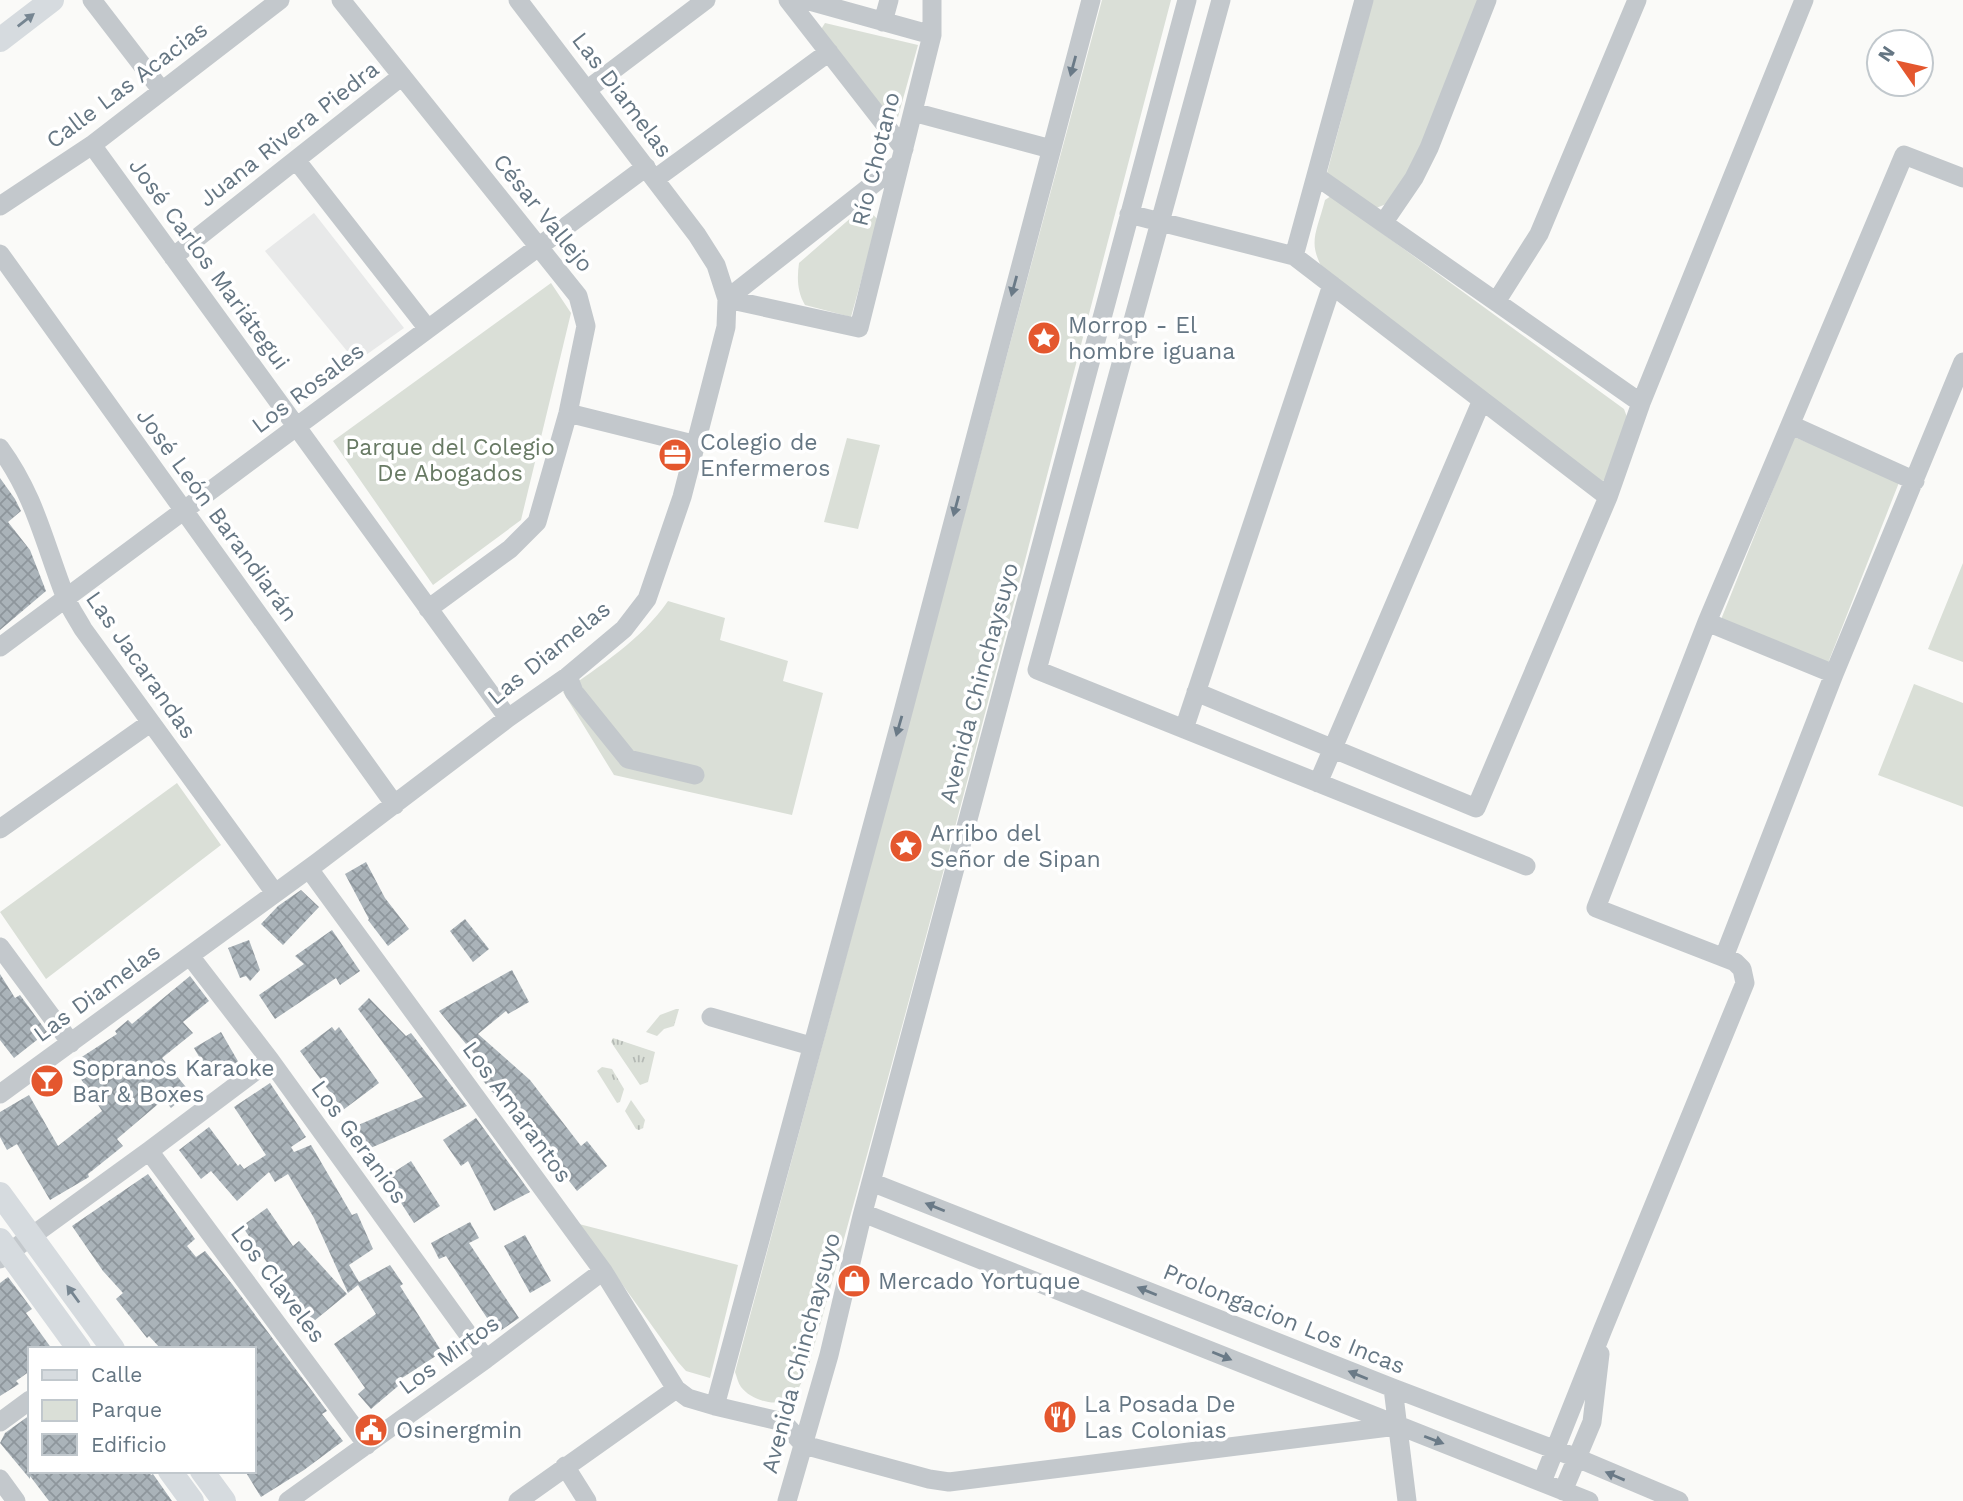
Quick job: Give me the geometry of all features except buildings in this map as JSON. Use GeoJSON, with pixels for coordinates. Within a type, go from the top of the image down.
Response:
{"type":"FeatureCollection","features":[{"type":"Feature","properties":{"kind":"main road"},"geometry":{"type":"LineString","coordinates":[[0,40],[52,0]]}},
{"type":"Feature","properties":{"kind":"main road"},"geometry":{"type":"LineString","coordinates":[[0,1194],[112,1347]]}},
{"type":"Feature","properties":{"kind":"main road"},"geometry":{"type":"LineString","coordinates":[[3,1251],[77,1347]]}},
{"type":"Feature","properties":{"kind":"main road"},"geometry":{"type":"LineString","coordinates":[[171,1473],[192,1501]]}},
{"type":"Feature","properties":{"kind":"main road"},"geometry":{"type":"LineString","coordinates":[[203,1473],[224,1501]]}},
{"type":"Feature","properties":{"kind":"street"},"geometry":{"type":"LineString","coordinates":[[92,0],[162,91]]}},
{"type":"Feature","properties":{"kind":"street","name":"Calle Las Acacias"},"geometry":{"type":"LineString","coordinates":[[0,206],[92,145],[280,0]]}},
{"type":"Feature","properties":{"kind":"street","name":"César Vallejo"},"geometry":{"type":"LineString","coordinates":[[341,0],[578,296],[586,326],[568,412],[537,522],[510,549],[428,609]]}},
{"type":"Feature","properties":{"kind":"street","name":"Las Diamelas"},"geometry":{"type":"LineString","coordinates":[[0,1094],[568,676],[624,629],[648,599],[697,445],[726,327],[727,299],[716,265],[651,173],[518,0]]}},
{"type":"Feature","properties":{"kind":"street"},"geometry":{"type":"LineString","coordinates":[[588,89],[706,0]]}},
{"type":"Feature","properties":{"kind":"street"},"geometry":{"type":"LineString","coordinates":[[727,299],[902,156],[829,52],[788,0]]}},
{"type":"Feature","properties":{"kind":"street"},"geometry":{"type":"LineString","coordinates":[[806,0],[932,35]]}},
{"type":"Feature","properties":{"kind":"street"},"geometry":{"type":"LineString","coordinates":[[883,22],[889,0]]}},
{"type":"Feature","properties":{"kind":"street","name":"Río Chotano"},"geometry":{"type":"LineString","coordinates":[[727,299],[859,328],[932,35],[932,0]]}},
{"type":"Feature","properties":{"kind":"street"},"geometry":{"type":"LineString","coordinates":[[715,1406],[899,727],[1091,0]]}},
{"type":"Feature","properties":{"kind":"street","name":"Avenida Chinchaysuyo"},"geometry":{"type":"LineString","coordinates":[[787,1501],[1187,0]]}},
{"type":"Feature","properties":{"kind":"street"},"geometry":{"type":"LineString","coordinates":[[1221,0],[1037,670],[1526,866]]}},
{"type":"Feature","properties":{"kind":"street"},"geometry":{"type":"LineString","coordinates":[[1294,256],[1364,0]]}},
{"type":"Feature","properties":{"kind":"street"},"geometry":{"type":"LineString","coordinates":[[1384,222],[1414,178],[1429,148],[1487,0]]}},
{"type":"Feature","properties":{"kind":"street"},"geometry":{"type":"LineString","coordinates":[[1496,302],[1539,234],[1637,0]]}},
{"type":"Feature","properties":{"kind":"street"},"geometry":{"type":"LineString","coordinates":[[1196,692],[1476,808],[1608,497],[1641,403],[1804,0]]}},
{"type":"Feature","properties":{"kind":"street","name":"Los Rosales"},"geometry":{"type":"LineString","coordinates":[[0,647],[539,247],[829,52]]}},
{"type":"Feature","properties":{"kind":"street","name":"Juana Rivera Piedra"},"geometry":{"type":"LineString","coordinates":[[173,257],[402,76]]}},
{"type":"Feature","properties":{"kind":"street"},"geometry":{"type":"LineString","coordinates":[[913,112],[1051,149]]}},
{"type":"Feature","properties":{"kind":"street","name":"José Carlos Mariátegui"},"geometry":{"type":"LineString","coordinates":[[92,145],[508,718]]}},
{"type":"Feature","properties":{"kind":"street"},"geometry":{"type":"LineString","coordinates":[[1542,1482],[1745,983],[1742,969],[1735,962],[1595,908],[1707,622],[1904,155],[1963,178]]}},
{"type":"Feature","properties":{"kind":"street"},"geometry":{"type":"LineString","coordinates":[[296,160],[428,329]]}},
{"type":"Feature","properties":{"kind":"street"},"geometry":{"type":"LineString","coordinates":[[1316,176],[1641,403]]}},
{"type":"Feature","properties":{"kind":"street"},"geometry":{"type":"LineString","coordinates":[[1129,214],[1294,256],[1608,497]]}},
{"type":"Feature","properties":{"kind":"street","name":"José León Barandiarán"},"geometry":{"type":"LineString","coordinates":[[0,254],[395,805]]}},
{"type":"Feature","properties":{"kind":"street"},"geometry":{"type":"LineString","coordinates":[[1184,729],[1332,285]]}},
{"type":"Feature","properties":{"kind":"street"},"geometry":{"type":"LineString","coordinates":[[1724,957],[1834,674],[1963,362]]}},
{"type":"Feature","properties":{"kind":"street"},"geometry":{"type":"LineString","coordinates":[[1318,783],[1482,400]]}},
{"type":"Feature","properties":{"kind":"street"},"geometry":{"type":"LineString","coordinates":[[568,412],[697,445]]}},
{"type":"Feature","properties":{"kind":"street"},"geometry":{"type":"LineString","coordinates":[[1791,425],[1915,481]]}},
{"type":"Feature","properties":{"kind":"street","name":"Las Jacarandas"},"geometry":{"type":"LineString","coordinates":[[0,448],[18,472],[31,499],[65,599],[83,629],[275,894]]}},
{"type":"Feature","properties":{"kind":"street"},"geometry":{"type":"LineString","coordinates":[[1707,622],[1834,674]]}},
{"type":"Feature","properties":{"kind":"street"},"geometry":{"type":"LineString","coordinates":[[568,676],[574,692],[628,759],[695,775]]}},
{"type":"Feature","properties":{"kind":"street"},"geometry":{"type":"LineString","coordinates":[[0,829],[150,723]]}},
{"type":"Feature","properties":{"kind":"street","name":"Los Amarantos"},"geometry":{"type":"LineString","coordinates":[[309,869],[603,1271],[676,1390]]}},
{"type":"Feature","properties":{"kind":"street"},"geometry":{"type":"LineString","coordinates":[[0,947],[71,1043]]}},
{"type":"Feature","properties":{"kind":"street","name":"Los Geranios"},"geometry":{"type":"LineString","coordinates":[[190,956],[270,1060],[486,1359]]}},
{"type":"Feature","properties":{"kind":"street"},"geometry":{"type":"LineString","coordinates":[[711,1017],[811,1046]]}},
{"type":"Feature","properties":{"kind":"street"},"geometry":{"type":"LineString","coordinates":[[3,1251],[31,1237],[270,1060]]}},
{"type":"Feature","properties":{"kind":"street","name":"Los Claveles"},"geometry":{"type":"LineString","coordinates":[[149,1151],[367,1445]]}},
{"type":"Feature","properties":{"kind":"street","name":"Prolongacion Los Incas"},"geometry":{"type":"LineString","coordinates":[[871,1182],[1577,1458],[1679,1501]]}},
{"type":"Feature","properties":{"kind":"street"},"geometry":{"type":"LineString","coordinates":[[863,1213],[1589,1501]]}},
{"type":"Feature","properties":{"kind":"street","name":"Los Mirtos"},"geometry":{"type":"LineString","coordinates":[[288,1501],[603,1271]]}},
{"type":"Feature","properties":{"kind":"street"},"geometry":{"type":"LineString","coordinates":[[1563,1490],[1592,1422],[1603,1329]]}},
{"type":"Feature","properties":{"kind":"street"},"geometry":{"type":"LineString","coordinates":[[1393,1388],[1408,1501]]}},
{"type":"Feature","properties":{"kind":"street"},"geometry":{"type":"LineString","coordinates":[[518,1501],[676,1390],[688,1398],[783,1422],[804,1445],[949,1482],[1398,1426]]}},
{"type":"Feature","properties":{"kind":"street"},"geometry":{"type":"LineString","coordinates":[[0,1422],[28,1401]]}},
{"type":"Feature","properties":{"kind":"street"},"geometry":{"type":"LineString","coordinates":[[565,1466],[587,1501]]}},
{"type":"Feature","properties":{"kind":"street"},"geometry":{"type":"LineString","coordinates":[[0,1479],[16,1501]]}},
{"type":"Feature","properties":{"kind":"shaded area"},"geometry":{"type":"Polygon","coordinates":[[[314,213],[404,328],[356,362],[265,251],[314,213]]]}},
{"type":"Feature","properties":{"kind":"green space"},"geometry":{"type":"Polygon","coordinates":[[[1102,0],[1171,0],[947,856],[808,1368],[800,1386],[787,1400],[775,1403],[762,1401],[745,1391],[735,1372],[1102,0]]]}},
{"type":"Feature","properties":{"kind":"green space"},"geometry":{"type":"Polygon","coordinates":[[[1373,0],[1482,0],[1413,164],[1389,203],[1376,208],[1327,173],[1373,0]]]}},
{"type":"Feature","properties":{"kind":"green space"},"geometry":{"type":"Polygon","coordinates":[[[825,23],[918,45],[898,117],[889,120],[820,31],[825,23]]]}},
{"type":"Feature","properties":{"kind":"green space"},"geometry":{"type":"Polygon","coordinates":[[[1331,196],[1624,409],[1627,417],[1610,477],[1599,483],[1329,279],[1317,257],[1315,241],[1325,200],[1331,196]]]}},
{"type":"Feature","properties":{"kind":"green space"},"geometry":{"type":"Polygon","coordinates":[[[861,209],[869,210],[878,220],[851,317],[805,305],[798,284],[799,263],[861,209]]]}},
{"type":"Feature","properties":{"kind":"green space","name":"Parque del Colegio De Abogados"},"geometry":{"type":"Polygon","coordinates":[[[551,283],[571,313],[521,520],[433,585],[333,441],[551,283]]]}},
{"type":"Feature","properties":{"kind":"green space"},"geometry":{"type":"Polygon","coordinates":[[[1794,437],[1900,480],[1828,663],[1722,622],[1794,437]]]}},
{"type":"Feature","properties":{"kind":"green space"},"geometry":{"type":"Polygon","coordinates":[[[847,438],[880,445],[858,529],[824,522],[847,438]]]}},
{"type":"Feature","properties":{"kind":"green space"},"geometry":{"type":"Polygon","coordinates":[[[1963,563],[1963,662],[1928,649],[1963,563]]]}},
{"type":"Feature","properties":{"kind":"green space"},"geometry":{"type":"Polygon","coordinates":[[[668,601],[725,618],[720,640],[788,661],[783,681],[823,693],[792,815],[614,775],[563,692],[633,640],[668,601]]]}},
{"type":"Feature","properties":{"kind":"green space"},"geometry":{"type":"Polygon","coordinates":[[[1914,684],[1963,703],[1963,807],[1878,775],[1914,684]]]}},
{"type":"Feature","properties":{"kind":"green space"},"geometry":{"type":"Polygon","coordinates":[[[177,783],[221,845],[46,979],[0,912],[177,783]]]}},
{"type":"Feature","properties":{"kind":"green space"},"geometry":{"type":"Polygon","coordinates":[[[679,1009],[674,1026],[664,1029],[657,1036],[646,1032],[660,1015],[679,1009]]]}},
{"type":"Feature","properties":{"kind":"green space"},"geometry":{"type":"Polygon","coordinates":[[[613,1038],[655,1052],[648,1082],[640,1085],[611,1042],[613,1038]]]}},
{"type":"Feature","properties":{"kind":"green space"},"geometry":{"type":"Polygon","coordinates":[[[602,1067],[612,1069],[624,1089],[620,1102],[617,1103],[597,1071],[602,1067]]]}},
{"type":"Feature","properties":{"kind":"green space"},"geometry":{"type":"Polygon","coordinates":[[[631,1100],[645,1120],[643,1128],[639,1130],[625,1111],[631,1100]]]}},
{"type":"Feature","properties":{"kind":"green space"},"geometry":{"type":"Polygon","coordinates":[[[579,1224],[738,1265],[710,1378],[686,1371],[678,1362],[579,1224]]]}},
{"type":"Feature","properties":{"kind":"place","name":"Morrop - El hombre iguana"},"geometry":{"type":"Point","coordinates":[1044,338]}},
{"type":"Feature","properties":{"kind":"place","name":"Colegio de Enfermeros"},"geometry":{"type":"Point","coordinates":[675,455]}},
{"type":"Feature","properties":{"kind":"place","name":"Arribo del Señor de Sipan"},"geometry":{"type":"Point","coordinates":[906,846]}},
{"type":"Feature","properties":{"kind":"place","name":"Sopranos Karaoke Bar & Boxes"},"geometry":{"type":"Point","coordinates":[47,1081]}},
{"type":"Feature","properties":{"kind":"place","name":"Mercado Yortuque"},"geometry":{"type":"Point","coordinates":[854,1281]}},
{"type":"Feature","properties":{"kind":"place","name":"La Posada De Las Colonias"},"geometry":{"type":"Point","coordinates":[1060,1417]}},
{"type":"Feature","properties":{"kind":"place","name":"Osinergmin"},"geometry":{"type":"Point","coordinates":[371,1430]}}]}
